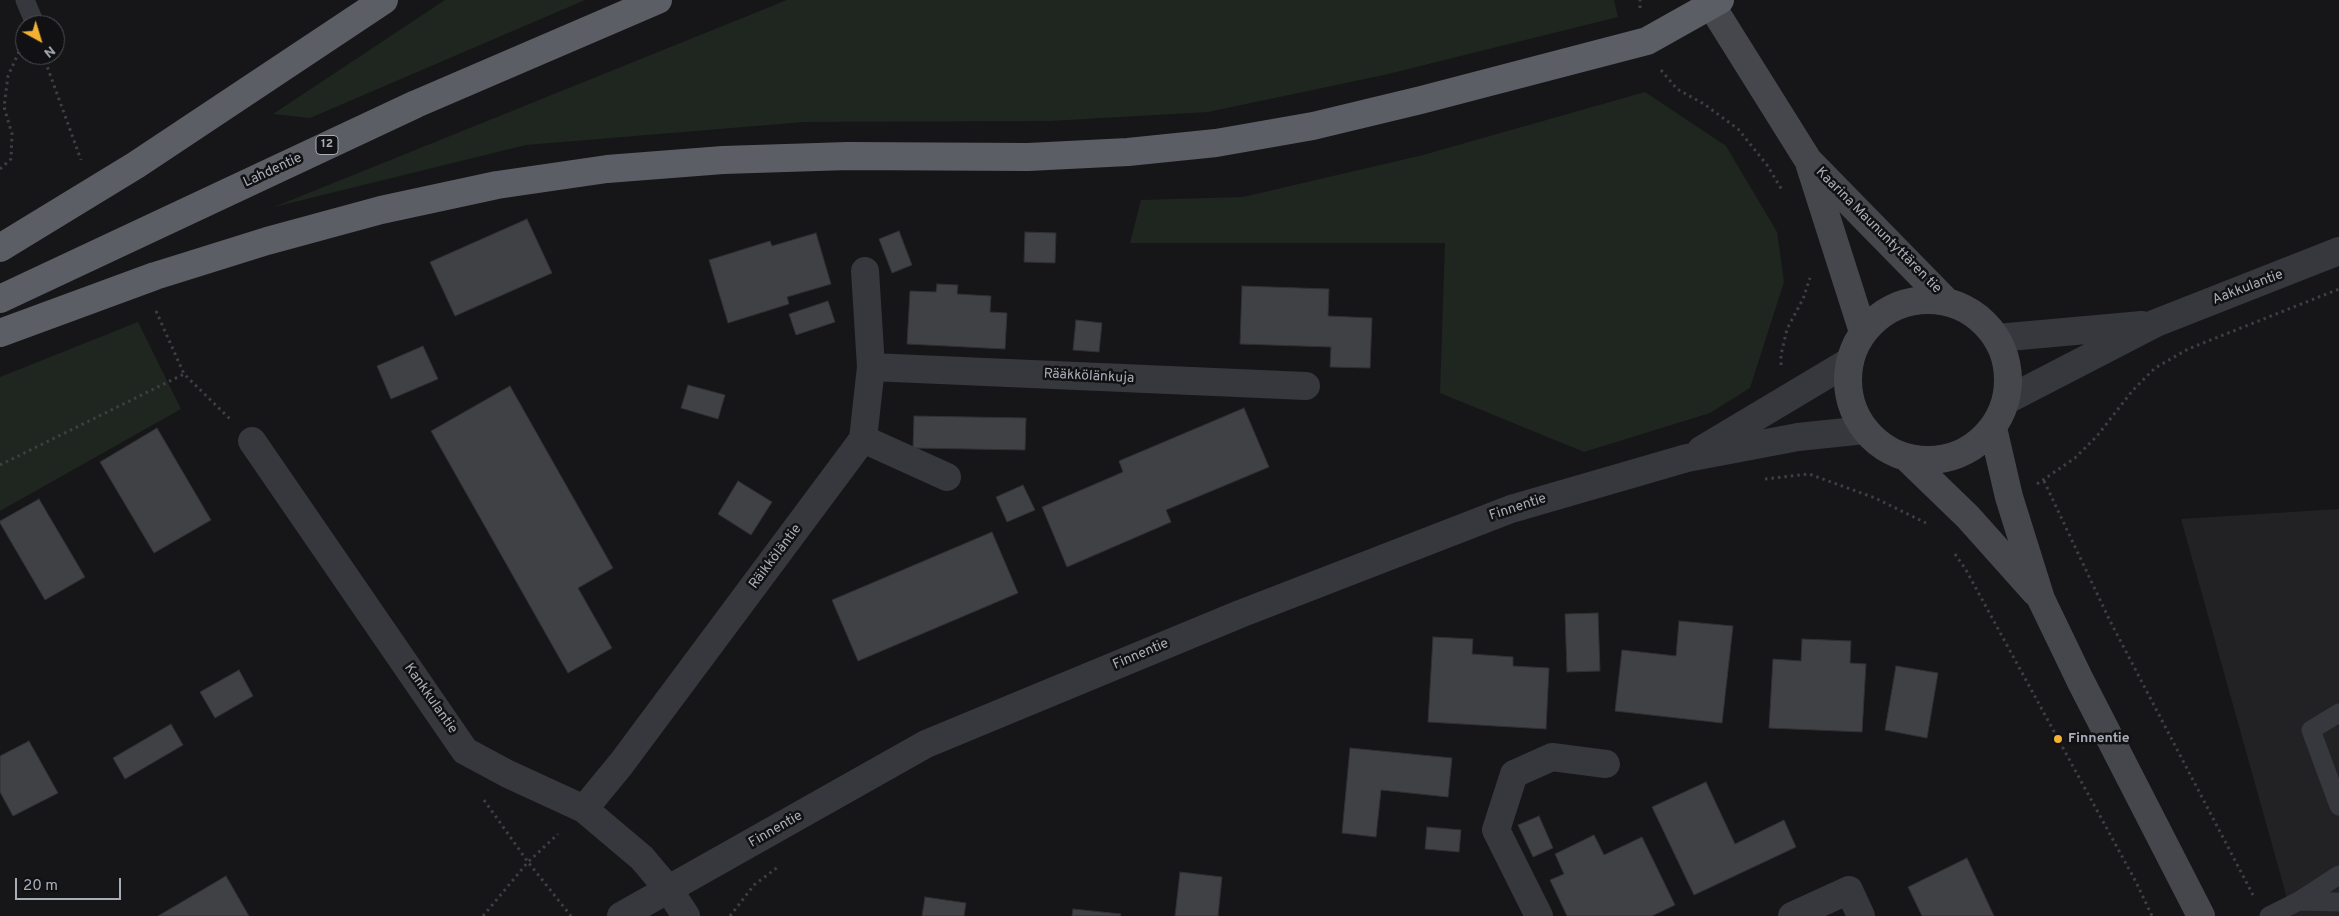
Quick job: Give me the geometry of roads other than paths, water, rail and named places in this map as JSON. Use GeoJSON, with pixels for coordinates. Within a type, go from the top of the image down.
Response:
{"type":"FeatureCollection","features":[{"type":"Feature","properties":{"kind":"highway"},"geometry":{"type":"LineString","coordinates":[[0,248],[136,166],[384,0]]}},
{"type":"Feature","properties":{"kind":"highway","name":"Lahdentie"},"geometry":{"type":"LineString","coordinates":[[0,299],[416,104],[658,0]]}},
{"type":"Feature","properties":{"kind":"highway"},"geometry":{"type":"LineString","coordinates":[[0,333],[155,276],[267,241],[381,210],[497,185],[608,169],[723,160],[848,156],[1028,157],[1128,152],[1216,143],[1313,126],[1647,41],[1713,2]]}},
{"type":"Feature","properties":{"kind":"main road","name":"Kaarina Maununtyttären tie"},"geometry":{"type":"LineString","coordinates":[[1713,2],[1808,160],[1863,332]]}},
{"type":"Feature","properties":{"kind":"main road","name":"Kaarina Maununtyttären tie"},"geometry":{"type":"LineString","coordinates":[[1808,160],[1948,302]]}},
{"type":"Feature","properties":{"kind":"main road"},"geometry":{"type":"LineString","coordinates":[[1908,459],[1932,461],[1956,456],[1976,445],[1993,428],[2002,415],[2007,400],[2009,378],[2006,357],[1997,338],[1978,317],[1967,309],[1948,302],[1924,299],[1900,304],[1880,315],[1863,332],[1855,346],[1850,361],[1847,385],[1853,409],[1865,430],[1884,448],[1908,459],[1968,517],[2041,599]]}},
{"type":"Feature","properties":{"kind":"main road"},"geometry":{"type":"LineString","coordinates":[[1993,428],[2009,497],[2041,599],[2084,689],[2200,916]]}},
{"type":"Feature","properties":{"kind":"street","name":"Aakkulantie"},"geometry":{"type":"LineString","coordinates":[[2007,400],[2156,324],[2339,251]]}},
{"type":"Feature","properties":{"kind":"street"},"geometry":{"type":"LineString","coordinates":[[865,271],[871,367],[864,439],[948,477]]}},
{"type":"Feature","properties":{"kind":"street","name":"Aakkulantie"},"geometry":{"type":"LineString","coordinates":[[1997,338],[2156,324]]}},
{"type":"Feature","properties":{"kind":"street","name":"Finnentie"},"geometry":{"type":"LineString","coordinates":[[1687,458],[1850,361]]}},
{"type":"Feature","properties":{"kind":"street","name":"Rääkkölänkuja"},"geometry":{"type":"LineString","coordinates":[[871,367],[1306,386]]}},
{"type":"Feature","properties":{"kind":"street","name":"Finnentie"},"geometry":{"type":"LineString","coordinates":[[622,916],[926,744],[1240,614],[1511,509],[1687,458],[1798,438],[1865,430]]}},
{"type":"Feature","properties":{"kind":"street","name":"Räikköläntie"},"geometry":{"type":"LineString","coordinates":[[584,809],[621,764],[864,439]]}},
{"type":"Feature","properties":{"kind":"street","name":"Kankkulantie"},"geometry":{"type":"LineString","coordinates":[[252,441],[465,751],[508,774],[584,809],[642,858],[669,890],[686,916]]}},
{"type":"Feature","properties":{"kind":"street"},"geometry":{"type":"LineString","coordinates":[[1539,916],[1496,830],[1514,774],[1552,757],[1606,764]]}},
{"type":"Feature","properties":{"kind":"street"},"geometry":{"type":"LineString","coordinates":[[1792,916],[1849,890],[1861,916]]}},
{"type":"Feature","properties":{"kind":"lane"},"geometry":{"type":"LineString","coordinates":[[24,0],[31,15]]}},
{"type":"Feature","properties":{"kind":"lane"},"geometry":{"type":"LineString","coordinates":[[2339,713],[2312,730],[2339,806]]}},
{"type":"Feature","properties":{"kind":"lane"},"geometry":{"type":"LineString","coordinates":[[2269,916],[2299,901],[2339,875]]}},
{"type":"Feature","properties":{"kind":"lane"},"geometry":{"type":"LineString","coordinates":[[2299,901],[2339,902]]}},
{"type":"Feature","properties":{"kind":"place","name":"Finnentie"},"geometry":{"type":"Point","coordinates":[2058,739]}}]}
